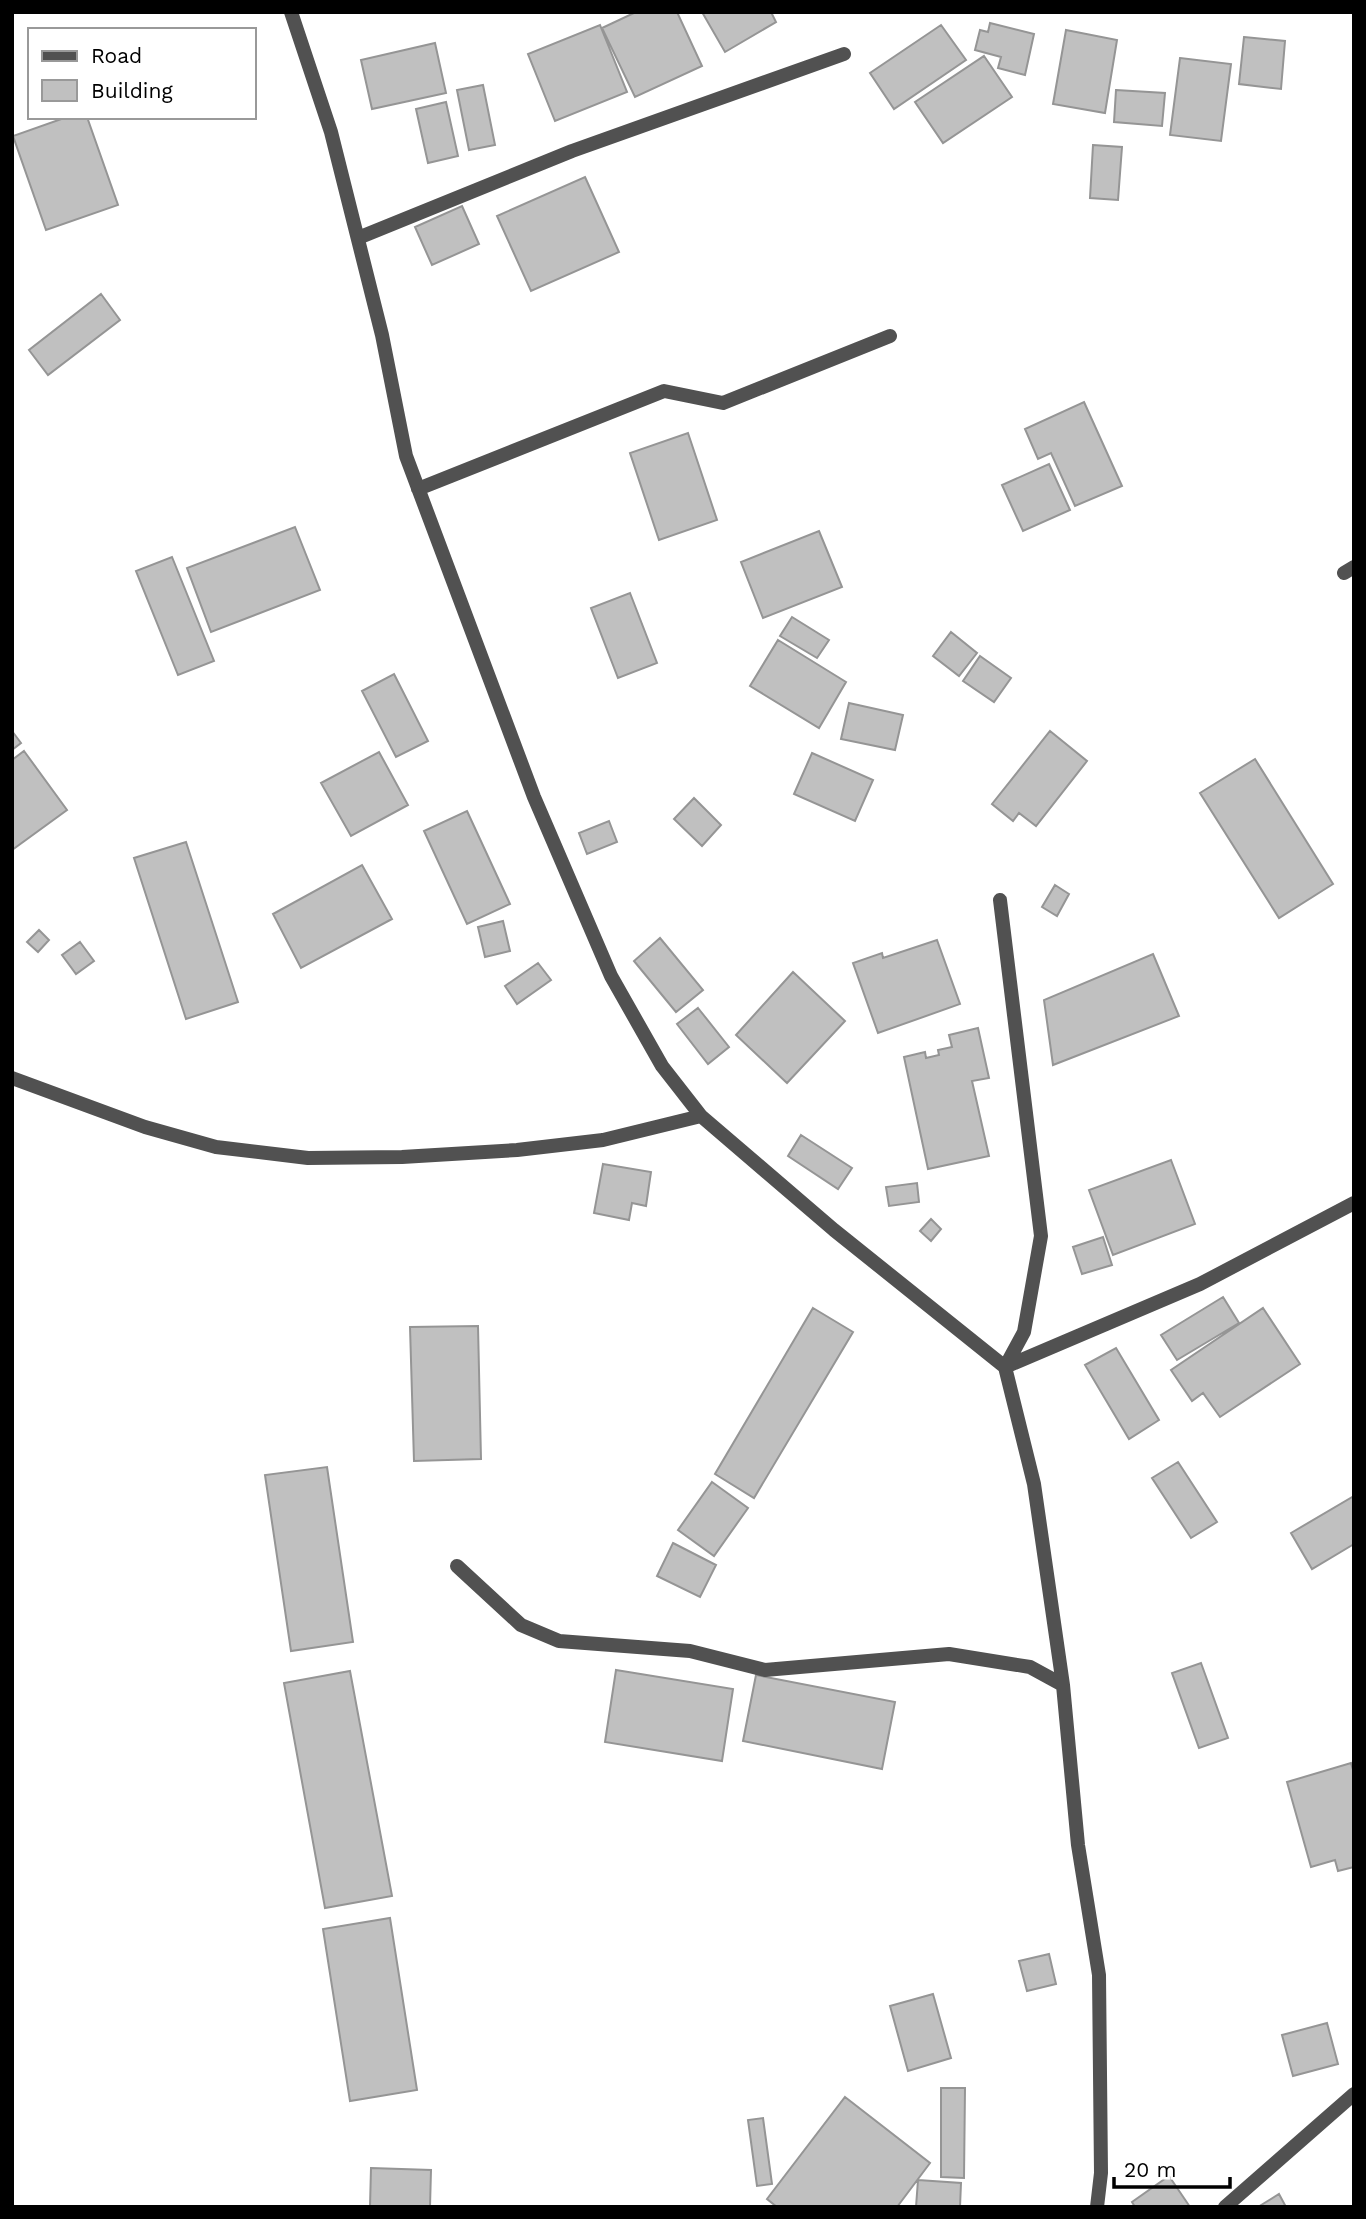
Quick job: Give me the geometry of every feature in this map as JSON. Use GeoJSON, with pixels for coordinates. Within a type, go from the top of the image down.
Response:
{"type":"FeatureCollection","features":[{"type":"Feature","properties":{"kind":"street"},"geometry":{"type":"LineString","coordinates":[[291,12],[331,132],[382,335],[406,456],[534,796],[611,976],[662,1066],[701,1116],[834,1230],[1005,1367],[1034,1485],[1063,1685],[1078,1845],[1099,1975],[1101,2173],[1097,2207]]}},
{"type":"Feature","properties":{"kind":"street"},"geometry":{"type":"LineString","coordinates":[[358,238],[572,151],[845,54]]}},
{"type":"Feature","properties":{"kind":"street"},"geometry":{"type":"LineString","coordinates":[[418,489],[664,391],[723,403],[890,336]]}},
{"type":"Feature","properties":{"kind":"street"},"geometry":{"type":"LineString","coordinates":[[1000,900],[1041,1236],[1024,1332],[1005,1367]]}},
{"type":"Feature","properties":{"kind":"street"},"geometry":{"type":"LineString","coordinates":[[12,1078],[145,1127],[216,1147],[308,1158],[402,1157],[517,1150],[603,1140],[701,1116]]}},
{"type":"Feature","properties":{"kind":"street"},"geometry":{"type":"LineString","coordinates":[[1005,1367],[1199,1284],[1354,1203]]}},
{"type":"Feature","properties":{"kind":"street"},"geometry":{"type":"LineString","coordinates":[[457,1566],[521,1625],[559,1641],[690,1651],[765,1670],[949,1654],[1030,1667],[1063,1685]]}},
{"type":"Feature","properties":{"kind":"street"},"geometry":{"type":"LineString","coordinates":[[1225,2207],[1354,2094]]}},
{"type":"Feature","properties":{"kind":"building"},"geometry":{"type":"Polygon","coordinates":[[[636,12],[677,12],[702,66],[635,97],[602,28],[636,12]]]}},
{"type":"Feature","properties":{"kind":"building"},"geometry":{"type":"Polygon","coordinates":[[[702,12],[771,12],[776,22],[725,52],[702,12]]]}},
{"type":"Feature","properties":{"kind":"building"},"geometry":{"type":"Polygon","coordinates":[[[990,23],[1034,34],[1025,75],[998,68],[1001,57],[975,50],[980,30],[988,32],[990,23]]]}},
{"type":"Feature","properties":{"kind":"building"},"geometry":{"type":"Polygon","coordinates":[[[600,25],[627,92],[555,121],[528,54],[600,25]]]}},
{"type":"Feature","properties":{"kind":"building"},"geometry":{"type":"Polygon","coordinates":[[[941,25],[966,60],[894,109],[870,73],[941,25]]]}},
{"type":"Feature","properties":{"kind":"building"},"geometry":{"type":"Polygon","coordinates":[[[1066,30],[1117,40],[1105,113],[1053,104],[1066,30]]]}},
{"type":"Feature","properties":{"kind":"building"},"geometry":{"type":"Polygon","coordinates":[[[1244,37],[1285,41],[1281,89],[1239,84],[1244,37]]]}},
{"type":"Feature","properties":{"kind":"building"},"geometry":{"type":"Polygon","coordinates":[[[435,43],[446,93],[372,109],[361,60],[435,43]]]}},
{"type":"Feature","properties":{"kind":"building"},"geometry":{"type":"Polygon","coordinates":[[[984,56],[1012,97],[943,143],[915,102],[984,56]]]}},
{"type":"Feature","properties":{"kind":"building"},"geometry":{"type":"Polygon","coordinates":[[[1180,58],[1231,64],[1221,141],[1170,135],[1180,58]]]}},
{"type":"Feature","properties":{"kind":"building"},"geometry":{"type":"Polygon","coordinates":[[[483,85],[495,145],[469,150],[457,90],[483,85]]]}},
{"type":"Feature","properties":{"kind":"building"},"geometry":{"type":"Polygon","coordinates":[[[1116,90],[1165,93],[1162,126],[1114,122],[1116,90]]]}},
{"type":"Feature","properties":{"kind":"building"},"geometry":{"type":"Polygon","coordinates":[[[446,102],[458,156],[428,163],[416,109],[446,102]]]}},
{"type":"Feature","properties":{"kind":"building"},"geometry":{"type":"Polygon","coordinates":[[[61,119],[88,119],[118,205],[46,230],[13,136],[61,119]]]}},
{"type":"Feature","properties":{"kind":"building"},"geometry":{"type":"Polygon","coordinates":[[[1093,145],[1122,147],[1118,200],[1090,198],[1093,145]]]}},
{"type":"Feature","properties":{"kind":"building"},"geometry":{"type":"Polygon","coordinates":[[[585,177],[619,252],[531,291],[497,216],[585,177]]]}},
{"type":"Feature","properties":{"kind":"building"},"geometry":{"type":"Polygon","coordinates":[[[462,206],[479,244],[432,265],[415,227],[462,206]]]}},
{"type":"Feature","properties":{"kind":"building"},"geometry":{"type":"Polygon","coordinates":[[[101,294],[120,320],[48,375],[29,350],[101,294]]]}},
{"type":"Feature","properties":{"kind":"building"},"geometry":{"type":"Polygon","coordinates":[[[1084,402],[1122,486],[1075,506],[1051,453],[1038,459],[1025,429],[1084,402]]]}},
{"type":"Feature","properties":{"kind":"building"},"geometry":{"type":"Polygon","coordinates":[[[688,433],[717,520],[659,540],[630,453],[688,433]]]}},
{"type":"Feature","properties":{"kind":"building"},"geometry":{"type":"Polygon","coordinates":[[[1049,464],[1070,510],[1023,531],[1002,485],[1049,464]]]}},
{"type":"Feature","properties":{"kind":"building"},"geometry":{"type":"Polygon","coordinates":[[[295,527],[320,590],[211,632],[187,568],[295,527]]]}},
{"type":"Feature","properties":{"kind":"building"},"geometry":{"type":"Polygon","coordinates":[[[819,531],[842,587],[763,618],[741,562],[819,531]]]}},
{"type":"Feature","properties":{"kind":"building"},"geometry":{"type":"Polygon","coordinates":[[[172,557],[214,661],[178,675],[136,571],[172,557]]]}},
{"type":"Feature","properties":{"kind":"building"},"geometry":{"type":"Polygon","coordinates":[[[630,593],[657,663],[618,678],[591,608],[630,593]]]}},
{"type":"Feature","properties":{"kind":"building"},"geometry":{"type":"Polygon","coordinates":[[[792,617],[829,640],[817,658],[780,636],[792,617]]]}},
{"type":"Feature","properties":{"kind":"building"},"geometry":{"type":"Polygon","coordinates":[[[951,632],[977,653],[959,676],[933,656],[951,632]]]}},
{"type":"Feature","properties":{"kind":"building"},"geometry":{"type":"Polygon","coordinates":[[[778,640],[846,682],[819,728],[750,686],[778,640]]]}},
{"type":"Feature","properties":{"kind":"building"},"geometry":{"type":"Polygon","coordinates":[[[980,656],[1011,678],[994,702],[963,681],[980,656]]]}},
{"type":"Feature","properties":{"kind":"building"},"geometry":{"type":"Polygon","coordinates":[[[394,674],[428,741],[396,757],[362,691],[394,674]]]}},
{"type":"Feature","properties":{"kind":"building"},"geometry":{"type":"Polygon","coordinates":[[[849,703],[903,715],[895,750],[841,739],[849,703]]]}},
{"type":"Feature","properties":{"kind":"building"},"geometry":{"type":"Polygon","coordinates":[[[12,731],[21,743],[12,750],[12,731]]]}},
{"type":"Feature","properties":{"kind":"building"},"geometry":{"type":"Polygon","coordinates":[[[1050,731],[1087,761],[1036,826],[1019,813],[1013,821],[992,804],[1050,731]]]}},
{"type":"Feature","properties":{"kind":"building"},"geometry":{"type":"Polygon","coordinates":[[[24,751],[67,810],[12,850],[12,760],[24,751]]]}},
{"type":"Feature","properties":{"kind":"building"},"geometry":{"type":"Polygon","coordinates":[[[379,752],[408,805],[351,836],[321,783],[379,752]]]}},
{"type":"Feature","properties":{"kind":"building"},"geometry":{"type":"Polygon","coordinates":[[[812,753],[873,780],[855,821],[794,794],[812,753]]]}},
{"type":"Feature","properties":{"kind":"building"},"geometry":{"type":"Polygon","coordinates":[[[1255,759],[1333,884],[1279,918],[1200,793],[1255,759]]]}},
{"type":"Feature","properties":{"kind":"building"},"geometry":{"type":"Polygon","coordinates":[[[694,798],[721,825],[702,846],[674,819],[694,798]]]}},
{"type":"Feature","properties":{"kind":"building"},"geometry":{"type":"Polygon","coordinates":[[[467,811],[510,904],[467,924],[424,831],[467,811]]]}},
{"type":"Feature","properties":{"kind":"building"},"geometry":{"type":"Polygon","coordinates":[[[609,821],[617,842],[587,854],[579,833],[609,821]]]}},
{"type":"Feature","properties":{"kind":"building"},"geometry":{"type":"Polygon","coordinates":[[[186,842],[238,1002],[186,1019],[134,858],[186,842]]]}},
{"type":"Feature","properties":{"kind":"building"},"geometry":{"type":"Polygon","coordinates":[[[362,865],[392,919],[301,968],[273,914],[362,865]]]}},
{"type":"Feature","properties":{"kind":"building"},"geometry":{"type":"Polygon","coordinates":[[[1055,885],[1069,894],[1057,916],[1042,907],[1055,885]]]}},
{"type":"Feature","properties":{"kind":"building"},"geometry":{"type":"Polygon","coordinates":[[[503,921],[510,951],[485,957],[478,927],[503,921]]]}},
{"type":"Feature","properties":{"kind":"building"},"geometry":{"type":"Polygon","coordinates":[[[39,930],[49,940],[38,952],[27,942],[39,930]]]}},
{"type":"Feature","properties":{"kind":"building"},"geometry":{"type":"Polygon","coordinates":[[[660,938],[703,990],[676,1012],[634,961],[660,938]]]}},
{"type":"Feature","properties":{"kind":"building"},"geometry":{"type":"Polygon","coordinates":[[[937,940],[960,1004],[878,1033],[853,963],[882,953],[883,958],[937,940]]]}},
{"type":"Feature","properties":{"kind":"building"},"geometry":{"type":"Polygon","coordinates":[[[80,942],[94,961],[76,974],[62,955],[80,942]]]}},
{"type":"Feature","properties":{"kind":"building"},"geometry":{"type":"Polygon","coordinates":[[[1153,954],[1179,1016],[1053,1065],[1044,1000],[1153,954]]]}},
{"type":"Feature","properties":{"kind":"building"},"geometry":{"type":"Polygon","coordinates":[[[538,963],[551,980],[517,1004],[505,986],[538,963]]]}},
{"type":"Feature","properties":{"kind":"building"},"geometry":{"type":"Polygon","coordinates":[[[793,972],[845,1021],[787,1083],[736,1035],[793,972]]]}},
{"type":"Feature","properties":{"kind":"building"},"geometry":{"type":"Polygon","coordinates":[[[698,1008],[729,1047],[708,1064],[677,1024],[698,1008]]]}},
{"type":"Feature","properties":{"kind":"building"},"geometry":{"type":"Polygon","coordinates":[[[978,1028],[989,1078],[972,1081],[989,1156],[928,1169],[904,1057],[925,1052],[926,1058],[939,1055],[938,1050],[952,1047],[949,1035],[978,1028]]]}},
{"type":"Feature","properties":{"kind":"building"},"geometry":{"type":"Polygon","coordinates":[[[801,1135],[852,1168],[838,1189],[788,1156],[801,1135]]]}},
{"type":"Feature","properties":{"kind":"building"},"geometry":{"type":"Polygon","coordinates":[[[1171,1160],[1195,1224],[1113,1255],[1089,1190],[1171,1160]]]}},
{"type":"Feature","properties":{"kind":"building"},"geometry":{"type":"Polygon","coordinates":[[[603,1164],[651,1172],[646,1206],[632,1203],[629,1220],[594,1213],[603,1164]]]}},
{"type":"Feature","properties":{"kind":"building"},"geometry":{"type":"Polygon","coordinates":[[[917,1183],[919,1202],[889,1206],[886,1187],[917,1183]]]}},
{"type":"Feature","properties":{"kind":"building"},"geometry":{"type":"Polygon","coordinates":[[[931,1219],[941,1229],[931,1241],[920,1231],[931,1219]]]}},
{"type":"Feature","properties":{"kind":"building"},"geometry":{"type":"Polygon","coordinates":[[[1103,1237],[1112,1265],[1082,1274],[1073,1247],[1103,1237]]]}},
{"type":"Feature","properties":{"kind":"building"},"geometry":{"type":"Polygon","coordinates":[[[1223,1297],[1239,1323],[1177,1360],[1161,1335],[1223,1297]]]}},
{"type":"Feature","properties":{"kind":"building"},"geometry":{"type":"Polygon","coordinates":[[[813,1308],[853,1332],[754,1498],[715,1474],[813,1308]]]}},
{"type":"Feature","properties":{"kind":"building"},"geometry":{"type":"Polygon","coordinates":[[[1263,1308],[1300,1364],[1220,1417],[1203,1393],[1192,1401],[1171,1370],[1263,1308]]]}},
{"type":"Feature","properties":{"kind":"building"},"geometry":{"type":"Polygon","coordinates":[[[478,1326],[481,1459],[414,1461],[410,1327],[478,1326]]]}},
{"type":"Feature","properties":{"kind":"building"},"geometry":{"type":"Polygon","coordinates":[[[1116,1348],[1159,1420],[1129,1439],[1085,1365],[1116,1348]]]}},
{"type":"Feature","properties":{"kind":"building"},"geometry":{"type":"Polygon","coordinates":[[[1178,1462],[1217,1522],[1191,1538],[1152,1478],[1178,1462]]]}},
{"type":"Feature","properties":{"kind":"building"},"geometry":{"type":"Polygon","coordinates":[[[327,1467],[353,1642],[291,1651],[265,1475],[327,1467]]]}},
{"type":"Feature","properties":{"kind":"building"},"geometry":{"type":"Polygon","coordinates":[[[712,1482],[748,1508],[714,1556],[678,1530],[712,1482]]]}},
{"type":"Feature","properties":{"kind":"building"},"geometry":{"type":"Polygon","coordinates":[[[1354,1496],[1354,1544],[1312,1569],[1291,1533],[1354,1496]]]}},
{"type":"Feature","properties":{"kind":"building"},"geometry":{"type":"Polygon","coordinates":[[[673,1543],[716,1565],[700,1597],[657,1576],[673,1543]]]}},
{"type":"Feature","properties":{"kind":"building"},"geometry":{"type":"Polygon","coordinates":[[[1201,1663],[1228,1738],[1199,1748],[1172,1673],[1201,1663]]]}},
{"type":"Feature","properties":{"kind":"building"},"geometry":{"type":"Polygon","coordinates":[[[616,1670],[733,1689],[722,1761],[605,1742],[616,1670]]]}},
{"type":"Feature","properties":{"kind":"building"},"geometry":{"type":"Polygon","coordinates":[[[350,1671],[392,1896],[325,1908],[284,1683],[350,1671]]]}},
{"type":"Feature","properties":{"kind":"building"},"geometry":{"type":"Polygon","coordinates":[[[756,1675],[895,1702],[882,1769],[743,1741],[756,1675]]]}},
{"type":"Feature","properties":{"kind":"building"},"geometry":{"type":"Polygon","coordinates":[[[1351,1763],[1354,1773],[1354,1867],[1338,1871],[1335,1860],[1311,1867],[1287,1782],[1351,1763]]]}},
{"type":"Feature","properties":{"kind":"building"},"geometry":{"type":"Polygon","coordinates":[[[390,1918],[417,2090],[350,2101],[323,1929],[390,1918]]]}},
{"type":"Feature","properties":{"kind":"building"},"geometry":{"type":"Polygon","coordinates":[[[1049,1954],[1056,1984],[1027,1991],[1019,1961],[1049,1954]]]}},
{"type":"Feature","properties":{"kind":"building"},"geometry":{"type":"Polygon","coordinates":[[[933,1994],[951,2058],[908,2071],[890,2006],[933,1994]]]}},
{"type":"Feature","properties":{"kind":"building"},"geometry":{"type":"Polygon","coordinates":[[[1327,2023],[1338,2064],[1293,2076],[1282,2035],[1327,2023]]]}},
{"type":"Feature","properties":{"kind":"building"},"geometry":{"type":"Polygon","coordinates":[[[941,2088],[965,2088],[964,2178],[941,2177],[941,2088]]]}},
{"type":"Feature","properties":{"kind":"building"},"geometry":{"type":"Polygon","coordinates":[[[845,2097],[930,2163],[897,2207],[777,2207],[767,2199],[845,2097]]]}},
{"type":"Feature","properties":{"kind":"building"},"geometry":{"type":"Polygon","coordinates":[[[763,2118],[772,2184],[757,2186],[748,2120],[763,2118]]]}},
{"type":"Feature","properties":{"kind":"building"},"geometry":{"type":"Polygon","coordinates":[[[371,2168],[431,2170],[430,2207],[370,2207],[371,2168]]]}},
{"type":"Feature","properties":{"kind":"building"},"geometry":{"type":"Polygon","coordinates":[[[1169,2176],[1190,2207],[1135,2207],[1132,2202],[1169,2176]]]}},
{"type":"Feature","properties":{"kind":"building"},"geometry":{"type":"Polygon","coordinates":[[[918,2180],[961,2183],[960,2207],[916,2207],[918,2180]]]}},
{"type":"Feature","properties":{"kind":"building"},"geometry":{"type":"Polygon","coordinates":[[[1279,2194],[1286,2207],[1258,2207],[1279,2194]]]}}]}
